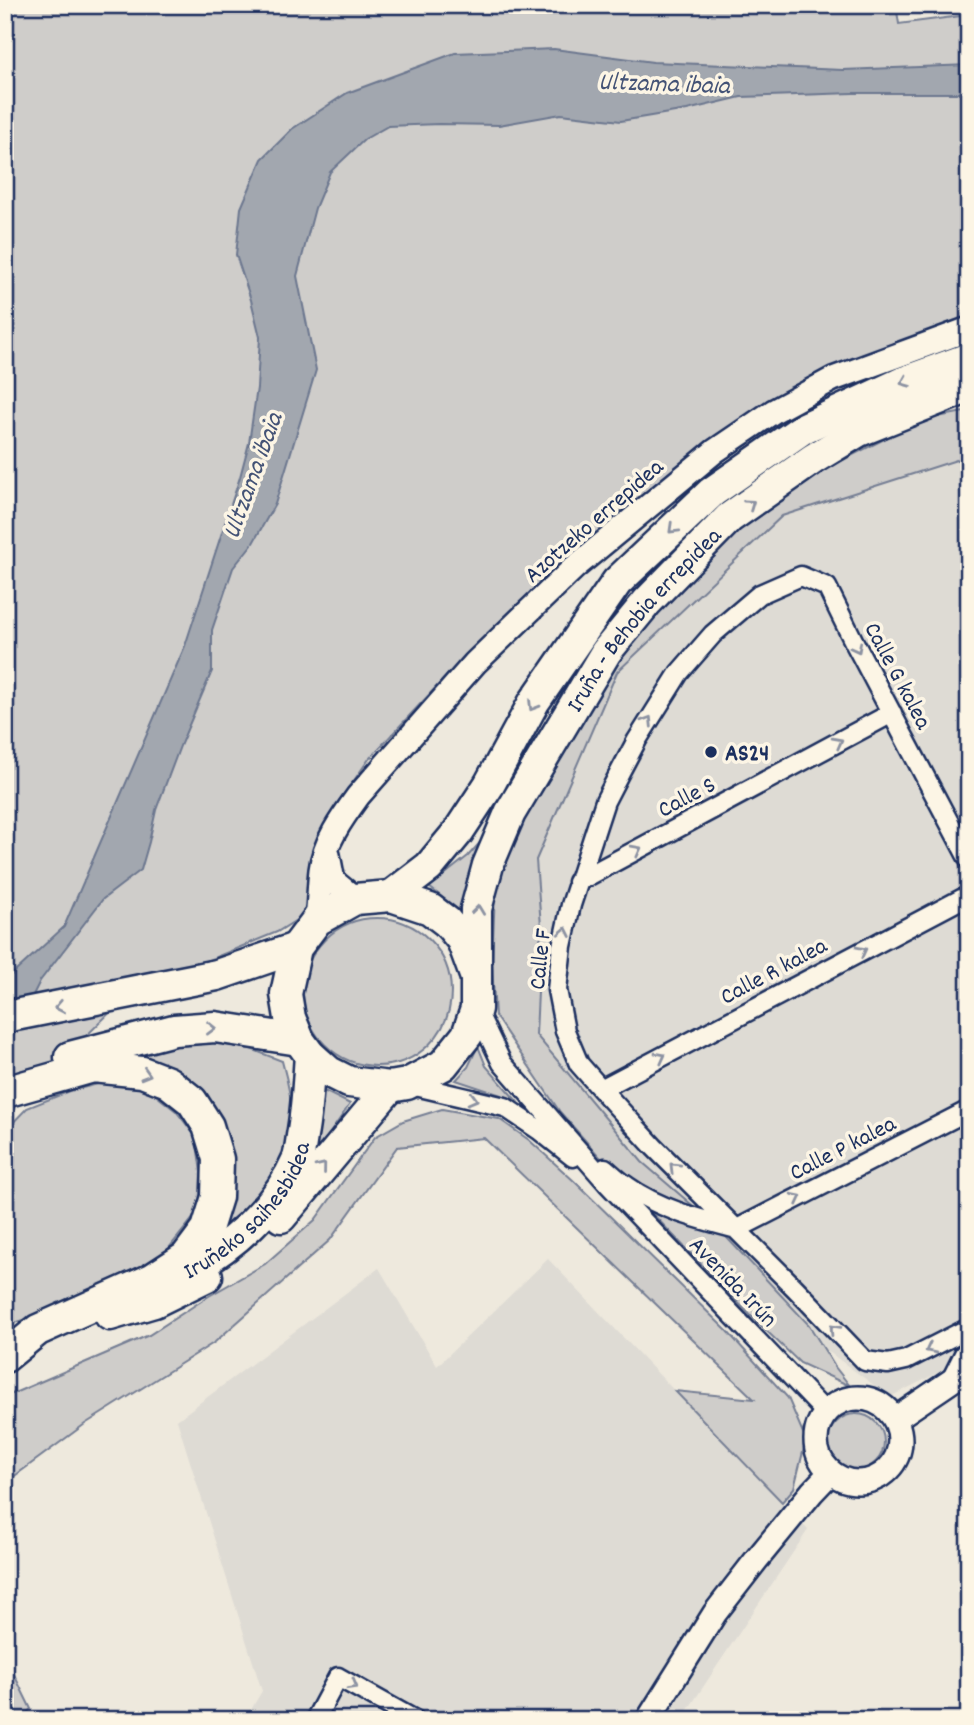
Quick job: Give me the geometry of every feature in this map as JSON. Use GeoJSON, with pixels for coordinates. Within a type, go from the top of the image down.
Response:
{"type":"FeatureCollection","features":[{"type":"Feature","properties":{"kind":"highway","name":"Iruña - Behobia errepidea"},"geometry":{"type":"LineString","coordinates":[[391,896],[429,867],[458,832],[489,785],[534,702],[617,582],[712,492],[804,428],[903,382],[969,358]]}},
{"type":"Feature","properties":{"kind":"highway","name":"Iruña - Behobia errepidea"},"geometry":{"type":"LineString","coordinates":[[476,978],[476,909],[488,865],[510,813],[606,652],[647,601],[729,518],[813,460],[859,431],[969,387]]}},
{"type":"Feature","properties":{"kind":"highway"},"geometry":{"type":"LineString","coordinates":[[391,896],[430,909],[447,922],[462,940],[476,978],[476,1009],[467,1035],[443,1065],[398,1086],[349,1082],[329,1072],[304,1048],[290,1018],[286,994],[296,948],[317,920],[355,899],[391,896]]}},
{"type":"Feature","properties":{"kind":"highway"},"geometry":{"type":"LineString","coordinates":[[5,1017],[217,975],[296,948]]}},
{"type":"Feature","properties":{"kind":"highway"},"geometry":{"type":"LineString","coordinates":[[5,1092],[174,1030],[215,1027],[304,1048]]}},
{"type":"Feature","properties":{"kind":"highway","name":"Iruñeko saihesbidea"},"geometry":{"type":"LineString","coordinates":[[110,1315],[188,1271],[242,1234],[264,1211],[283,1185],[299,1156],[306,1119],[304,1048]]}},
{"type":"Feature","properties":{"kind":"highway"},"geometry":{"type":"LineString","coordinates":[[5,1078],[76,1064],[142,1072],[168,1082],[192,1101],[208,1126],[218,1158],[217,1197],[207,1229],[186,1256],[152,1279],[38,1330],[5,1359]]}},
{"type":"Feature","properties":{"kind":"highway","name":"Iruñeko saihesbidea"},"geometry":{"type":"LineString","coordinates":[[5,1359],[110,1315],[154,1303],[222,1267],[282,1217],[340,1145],[398,1086]]}},
{"type":"Feature","properties":{"kind":"street","name":"Azotzeko errepidea"},"geometry":{"type":"LineString","coordinates":[[317,920],[321,869],[327,848],[342,818],[358,796],[475,663],[575,568],[715,452],[774,411],[833,379],[969,329]]}},
{"type":"Feature","properties":{"kind":"street","name":"Calle F"},"geometry":{"type":"LineString","coordinates":[[827,587],[801,576],[760,594],[713,634],[679,673],[637,740],[605,801],[577,882],[562,946],[557,990],[565,1031],[579,1063],[654,1147],[866,1361],[888,1364],[906,1360],[969,1328]]}},
{"type":"Feature","properties":{"kind":"street","name":"Calle G kalea"},"geometry":{"type":"LineString","coordinates":[[827,587],[969,860]]}},
{"type":"Feature","properties":{"kind":"street","name":"Calle S"},"geometry":{"type":"LineString","coordinates":[[577,882],[892,713]]}},
{"type":"Feature","properties":{"kind":"street"},"geometry":{"type":"LineString","coordinates":[[327,848],[333,881],[355,899]]}},
{"type":"Feature","properties":{"kind":"street","name":"Calle R kalea"},"geometry":{"type":"LineString","coordinates":[[601,1089],[969,895]]}},
{"type":"Feature","properties":{"kind":"street","name":"Avenida Irún"},"geometry":{"type":"LineString","coordinates":[[476,1009],[502,1063],[557,1127],[826,1413]]}},
{"type":"Feature","properties":{"kind":"street","name":"Avenida Irún"},"geometry":{"type":"LineString","coordinates":[[398,1086],[505,1107],[607,1183]]}},
{"type":"Feature","properties":{"kind":"street","name":"Calle P kalea"},"geometry":{"type":"LineString","coordinates":[[737,1229],[969,1110]]}},
{"type":"Feature","properties":{"kind":"street","name":"Avenida Irún"},"geometry":{"type":"LineString","coordinates":[[557,1127],[627,1186],[656,1203],[685,1215],[737,1229]]}},
{"type":"Feature","properties":{"kind":"street"},"geometry":{"type":"LineString","coordinates":[[895,1419],[960,1375],[964,1354],[969,1351]]}},
{"type":"Feature","properties":{"kind":"street"},"geometry":{"type":"LineString","coordinates":[[847,1399],[874,1401],[895,1419],[900,1433],[899,1448],[894,1461],[885,1472],[858,1482],[831,1472],[823,1462],[818,1451],[819,1425],[835,1405],[847,1399]]}},
{"type":"Feature","properties":{"kind":"street"},"geometry":{"type":"LineString","coordinates":[[648,1720],[715,1613],[764,1549],[831,1472]]}},
{"type":"Feature","properties":{"kind":"street"},"geometry":{"type":"LineString","coordinates":[[320,1720],[316,1718],[338,1677],[415,1720]]}},
{"type":"Feature","properties":{"kind":"shaded area"},"geometry":{"type":"Polygon","coordinates":[[[5,5],[348,5],[349,8],[360,5],[896,5],[899,24],[969,15],[969,329],[774,411],[579,564],[453,669],[369,759],[328,818],[306,914],[277,932],[189,968],[152,971],[5,1116],[5,5]]]}},
{"type":"Feature","properties":{"kind":"shaded area"},"geometry":{"type":"Polygon","coordinates":[[[969,411],[969,456],[782,516],[617,672],[536,860],[541,926],[536,1035],[642,1162],[713,1223],[809,1325],[850,1386],[800,1363],[622,1182],[560,1112],[495,1016],[492,964],[496,868],[532,796],[613,663],[713,542],[815,474],[922,420],[969,411]]]}},
{"type":"Feature","properties":{"kind":"shaded area"},"geometry":{"type":"Polygon","coordinates":[[[969,456],[969,1357],[890,1397],[754,1297],[536,1035],[541,926],[536,860],[617,672],[782,516],[969,456]]]}},
{"type":"Feature","properties":{"kind":"shaded area"},"geometry":{"type":"Polygon","coordinates":[[[485,837],[460,911],[429,887],[468,856],[485,837]]]}},
{"type":"Feature","properties":{"kind":"shaded area"},"geometry":{"type":"Polygon","coordinates":[[[377,918],[405,924],[429,940],[445,964],[451,992],[445,1020],[429,1044],[405,1060],[377,1066],[349,1060],[325,1044],[309,1020],[303,992],[309,964],[325,940],[349,924],[377,918]]]}},
{"type":"Feature","properties":{"kind":"shaded area"},"geometry":{"type":"Polygon","coordinates":[[[210,1042],[251,1049],[282,1061],[294,1124],[285,1153],[257,1201],[242,1219],[214,1237],[230,1156],[217,1110],[182,1077],[119,1059],[177,1045],[210,1042]]]}},
{"type":"Feature","properties":{"kind":"shaded area"},"geometry":{"type":"Polygon","coordinates":[[[478,1046],[486,1066],[516,1100],[456,1080],[468,1067],[478,1046]]]}},
{"type":"Feature","properties":{"kind":"shaded area"},"geometry":{"type":"Polygon","coordinates":[[[102,1083],[148,1089],[176,1111],[196,1137],[201,1172],[199,1211],[165,1253],[86,1300],[5,1326],[5,1131],[27,1108],[70,1091],[102,1083]]]}},
{"type":"Feature","properties":{"kind":"shaded area"},"geometry":{"type":"Polygon","coordinates":[[[320,1089],[350,1104],[312,1159],[320,1089]]]}},
{"type":"Feature","properties":{"kind":"shaded area"},"geometry":{"type":"Polygon","coordinates":[[[442,1109],[499,1119],[529,1140],[726,1330],[788,1398],[806,1440],[794,1488],[782,1502],[675,1391],[754,1399],[484,1138],[397,1147],[330,1240],[215,1342],[85,1424],[5,1483],[5,1397],[149,1335],[265,1264],[315,1220],[375,1137],[403,1121],[442,1109]]]}},
{"type":"Feature","properties":{"kind":"shaded area"},"geometry":{"type":"Polygon","coordinates":[[[548,1259],[808,1530],[681,1720],[245,1720],[262,1691],[177,1420],[379,1268],[437,1366],[548,1259]]]}},
{"type":"Feature","properties":{"kind":"shaded area"},"geometry":{"type":"Polygon","coordinates":[[[850,1414],[862,1414],[872,1418],[880,1426],[884,1442],[880,1458],[872,1466],[862,1470],[850,1470],[840,1466],[832,1458],[828,1448],[828,1436],[832,1426],[840,1418],[850,1414]]]}},
{"type":"Feature","properties":{"kind":"shaded area"},"geometry":{"type":"Polygon","coordinates":[[[5,1656],[31,1709],[19,1720],[5,1720],[5,1656]]]}},
{"type":"Feature","properties":{"kind":"water","name":"Ultzama ibaia"},"geometry":{"type":"Polygon","coordinates":[[[554,49],[653,62],[843,70],[969,65],[969,93],[741,97],[687,110],[621,121],[561,114],[499,125],[388,126],[365,139],[330,172],[315,208],[297,276],[316,370],[275,504],[253,543],[233,568],[212,630],[212,671],[156,810],[141,870],[103,899],[40,981],[5,1051],[5,981],[64,927],[185,646],[240,477],[249,443],[257,388],[260,337],[236,255],[241,208],[262,159],[292,129],[347,93],[455,53],[554,49]]]}},
{"type":"Feature","properties":{"kind":"place","name":"AS24"},"geometry":{"type":"Point","coordinates":[711,752]}}]}
